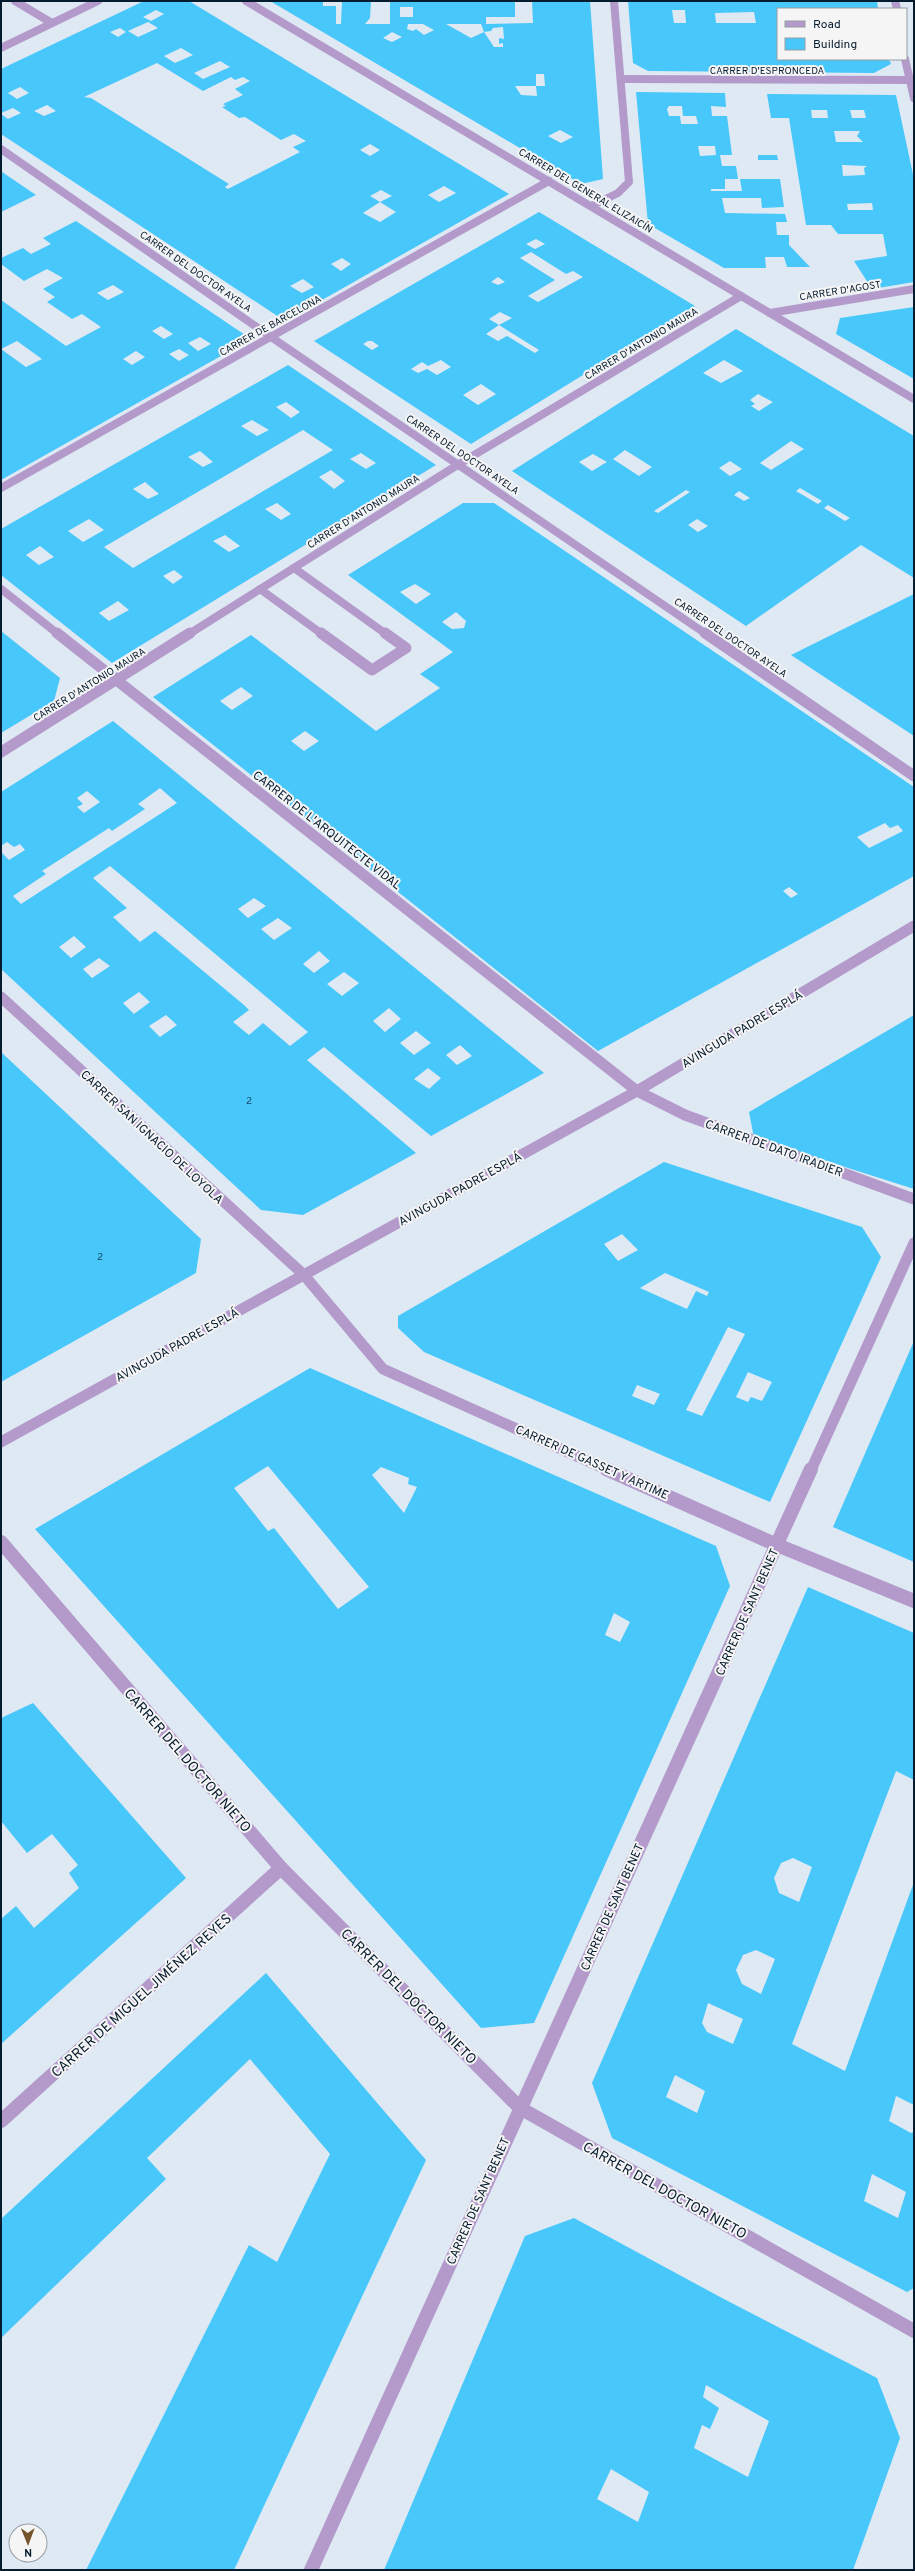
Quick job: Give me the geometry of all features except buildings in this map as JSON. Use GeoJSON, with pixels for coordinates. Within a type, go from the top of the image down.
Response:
{"type":"FeatureCollection","features":[{"type":"Feature","properties":{"kind":"street"},"geometry":{"type":"LineString","coordinates":[[15,1],[52,23]]}},
{"type":"Feature","properties":{"kind":"street"},"geometry":{"type":"LineString","coordinates":[[1,48],[98,1]]}},
{"type":"Feature","properties":{"kind":"street","name":"CARRER DEL GENERAL ELIZAICÍN"},"geometry":{"type":"LineString","coordinates":[[246,1],[914,399]]}},
{"type":"Feature","properties":{"kind":"street"},"geometry":{"type":"LineString","coordinates":[[591,206],[618,193],[629,182],[614,1]]}},
{"type":"Feature","properties":{"kind":"street"},"geometry":{"type":"LineString","coordinates":[[905,60],[912,80],[914,98]]}},
{"type":"Feature","properties":{"kind":"street","name":"CARRER D'ESPRONCEDA"},"geometry":{"type":"LineString","coordinates":[[620,79],[912,80]]}},
{"type":"Feature","properties":{"kind":"street","name":"CARRER DEL DOCTOR AYELA"},"geometry":{"type":"LineString","coordinates":[[1,149],[271,337],[914,776]]}},
{"type":"Feature","properties":{"kind":"street","name":"CARRER DE BARCELONA"},"geometry":{"type":"LineString","coordinates":[[1,488],[549,181]]}},
{"type":"Feature","properties":{"kind":"street","name":"CARRER D'AGOST"},"geometry":{"type":"LineString","coordinates":[[770,313],[914,289]]}},
{"type":"Feature","properties":{"kind":"street","name":"CARRER D'ANTONIO MAURA"},"geometry":{"type":"LineString","coordinates":[[1,752],[459,464],[741,296]]}},
{"type":"Feature","properties":{"kind":"street"},"geometry":{"type":"LineString","coordinates":[[260,589],[372,670],[406,648],[294,568]]}},
{"type":"Feature","properties":{"kind":"street","name":"CARRER DE L'ARQUITECTE VIDAL"},"geometry":{"type":"LineString","coordinates":[[1,589],[637,1091]]}},
{"type":"Feature","properties":{"kind":"street","name":"AVINGUDA PADRE ESPLÁ"},"geometry":{"type":"LineString","coordinates":[[1,1442],[637,1091],[914,926]]}},
{"type":"Feature","properties":{"kind":"street","name":"CARRER SAN IGNACIO DE LOYOLA"},"geometry":{"type":"LineString","coordinates":[[1,997],[304,1275]]}},
{"type":"Feature","properties":{"kind":"street","name":"CARRER DE DATO IRADIER"},"geometry":{"type":"LineString","coordinates":[[637,1091],[685,1115],[914,1199]]}},
{"type":"Feature","properties":{"kind":"street","name":"CARRER DE SANT BENET"},"geometry":{"type":"LineString","coordinates":[[311,2570],[914,1243]]}},
{"type":"Feature","properties":{"kind":"street","name":"CARRER DE GASSET Y ARTIME"},"geometry":{"type":"LineString","coordinates":[[304,1275],[383,1369],[777,1545],[914,1601]]}},
{"type":"Feature","properties":{"kind":"street","name":"CARRER DEL DOCTOR NIETO"},"geometry":{"type":"LineString","coordinates":[[1,1542],[281,1868],[520,2108],[914,2331]]}},
{"type":"Feature","properties":{"kind":"street","name":"CARRER DE MIGUEL JIMÉNEZ REYES"},"geometry":{"type":"LineString","coordinates":[[1,2121],[281,1868]]}}]}
